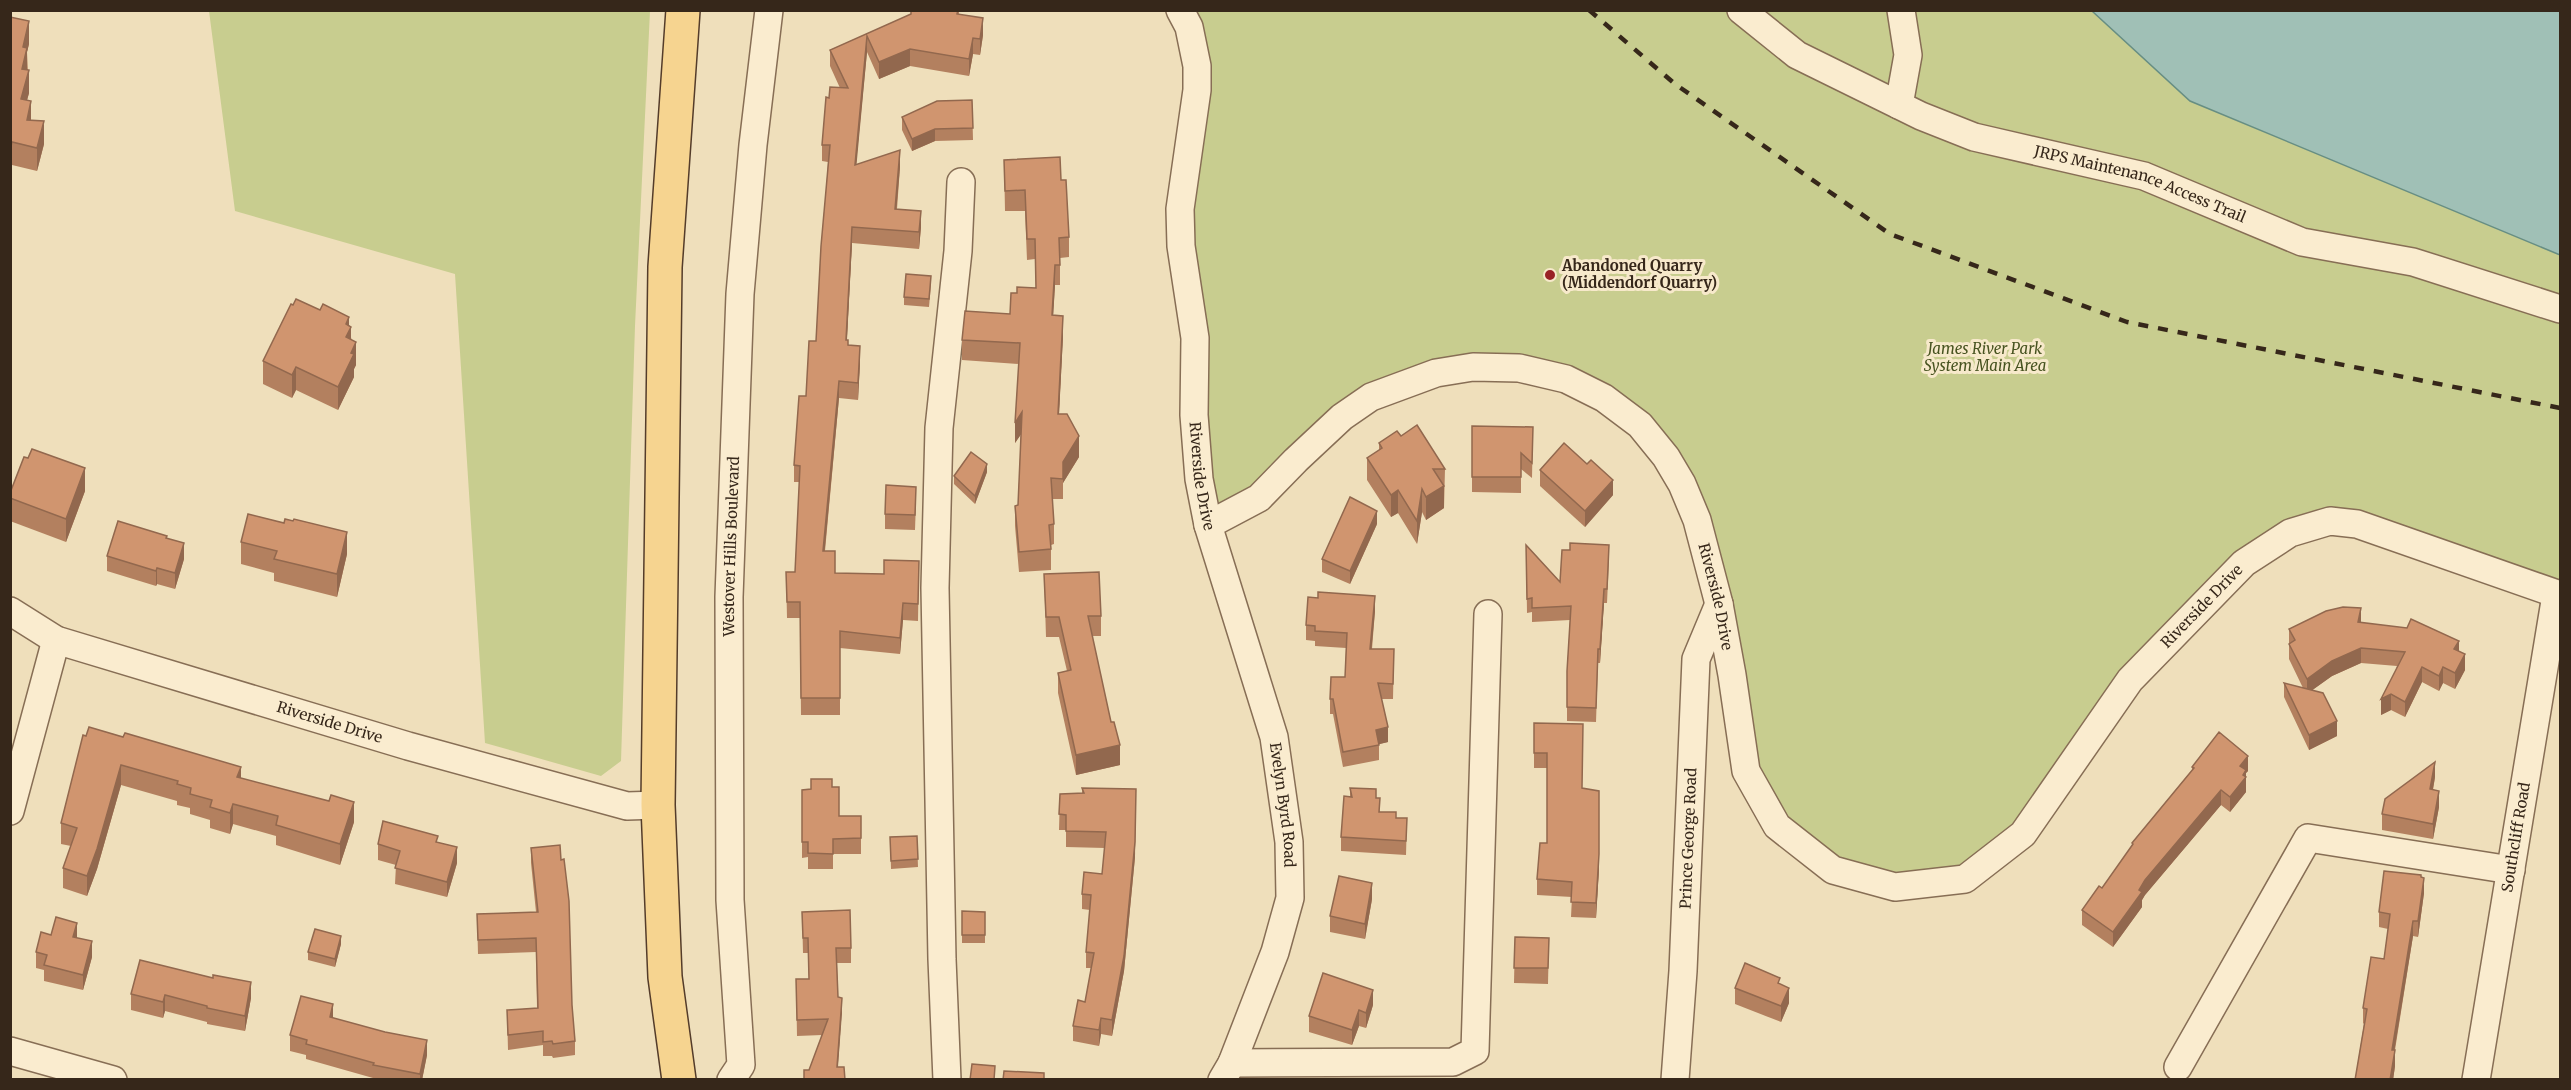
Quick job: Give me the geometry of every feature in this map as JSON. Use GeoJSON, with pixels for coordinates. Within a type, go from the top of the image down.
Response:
{"type":"FeatureCollection","features":[{"type":"Feature","properties":{"kind":"main road"},"geometry":{"type":"LineString","coordinates":[[679,1080],[665,977],[658,805],[665,267],[683,10]]}},
{"type":"Feature","properties":{"kind":"street","name":"Westover Hills Boulevard"},"geometry":{"type":"LineString","coordinates":[[731,1080],[741,1065],[730,900],[731,562],[740,294],[753,145],[769,10]]}},
{"type":"Feature","properties":{"kind":"street","name":"Riverside Drive"},"geometry":{"type":"LineString","coordinates":[[1180,10],[1189,27],[1197,66],[1197,90],[1180,209],[1182,255],[1195,338],[1196,447],[1208,525],[1259,498],[1342,417],[1371,397],[1436,373],[1473,367],[1519,368],[1566,379],[1604,398],[1640,425],[1666,457],[1682,484],[1697,520],[1719,604],[1746,771],[1777,826],[1833,870],[1895,887],[1965,879],[2023,834],[2130,680],[2244,563],[2290,533],[2330,521],[2357,524],[2558,595]]}},
{"type":"Feature","properties":{"kind":"street"},"geometry":{"type":"LineString","coordinates":[[1899,105],[1908,55],[1901,10]]}},
{"type":"Feature","properties":{"kind":"street","name":"JRPS Maintenance Access Trail"},"geometry":{"type":"LineString","coordinates":[[1750,14],[1797,55],[1899,105],[1974,137],[2144,176],[2302,242],[2413,261],[2560,309]]}},
{"type":"Feature","properties":{"kind":"street"},"geometry":{"type":"LineString","coordinates":[[947,1080],[941,936],[934,588],[939,428],[958,251],[961,182]]}},
{"type":"Feature","properties":{"kind":"street","name":"Evelyn Byrd Road"},"geometry":{"type":"LineString","coordinates":[[1208,525],[1274,737],[1289,842],[1290,898],[1275,952],[1227,1071]]}},
{"type":"Feature","properties":{"kind":"street","name":"Southcliff Road"},"geometry":{"type":"LineString","coordinates":[[2476,1080],[2558,595]]}},
{"type":"Feature","properties":{"kind":"street","name":"Prince George Road"},"geometry":{"type":"LineString","coordinates":[[1675,1080],[1683,971],[1696,659],[1719,604]]}},
{"type":"Feature","properties":{"kind":"street","name":"Riverside Drive"},"geometry":{"type":"LineString","coordinates":[[10,611],[56,640],[408,746],[627,806],[658,805]]}},
{"type":"Feature","properties":{"kind":"street"},"geometry":{"type":"LineString","coordinates":[[1227,1071],[1453,1062],[1475,1052],[1488,614]]}},
{"type":"Feature","properties":{"kind":"street"},"geometry":{"type":"LineString","coordinates":[[10,812],[56,640]]}},
{"type":"Feature","properties":{"kind":"street"},"geometry":{"type":"LineString","coordinates":[[2178,1067],[2308,837],[2511,870]]}},
{"type":"Feature","properties":{"kind":"street"},"geometry":{"type":"LineString","coordinates":[[10,1051],[113,1080]]}},
{"type":"Feature","properties":{"kind":"green space"},"geometry":{"type":"Polygon","coordinates":[[[209,11],[650,11],[635,326],[621,761],[601,776],[485,743],[455,274],[235,211],[209,11]]]}},
{"type":"Feature","properties":{"kind":"green space","name":"James River Park System Main Area"},"geometry":{"type":"Polygon","coordinates":[[[1180,11],[2092,11],[2190,101],[2560,255],[2560,595],[2357,524],[2290,533],[2130,680],[2023,834],[1965,879],[1833,870],[1746,771],[1707,552],[1640,425],[1519,368],[1399,385],[1208,525],[1185,283],[1197,91],[1180,11]]]}},
{"type":"Feature","properties":{"kind":"water"},"geometry":{"type":"Polygon","coordinates":[[[2092,11],[2560,11],[2560,255],[2190,101],[2092,11]]]}},
{"type":"Feature","properties":{"kind":"building"},"geometry":{"type":"Polygon","coordinates":[[[911,10],[958,10],[957,14],[983,18],[980,39],[973,38],[969,59],[910,49],[879,62],[867,36],[855,165],[900,150],[895,209],[921,211],[919,232],[852,227],[846,340],[848,340],[848,345],[860,346],[858,383],[839,381],[823,551],[835,551],[835,573],[884,574],[884,560],[919,561],[918,604],[903,603],[900,638],[840,631],[840,698],[801,698],[800,602],[787,602],[786,572],[795,572],[800,466],[794,465],[799,396],[806,396],[809,341],[816,341],[830,145],[822,145],[826,97],[829,98],[830,87],[848,88],[830,50],[911,14],[911,10]]]}},
{"type":"Feature","properties":{"kind":"building"},"geometry":{"type":"Polygon","coordinates":[[[10,17],[29,21],[23,47],[27,48],[22,69],[29,70],[21,99],[31,101],[27,120],[44,121],[37,148],[12,142],[10,150],[10,17]]]}},
{"type":"Feature","properties":{"kind":"building"},"geometry":{"type":"Polygon","coordinates":[[[972,100],[973,128],[935,129],[912,139],[902,117],[937,101],[972,100]]]}},
{"type":"Feature","properties":{"kind":"building"},"geometry":{"type":"Polygon","coordinates":[[[1060,157],[1061,180],[1066,180],[1069,237],[1059,238],[1060,265],[1055,265],[1052,315],[1063,316],[1058,414],[1067,414],[1079,436],[1063,462],[1063,479],[1051,478],[1054,524],[1049,525],[1051,549],[1019,552],[1015,506],[1018,505],[1022,412],[1015,423],[1020,343],[962,340],[965,311],[1010,314],[1011,293],[1017,293],[1017,287],[1036,288],[1035,239],[1027,239],[1025,190],[1005,191],[1004,160],[1060,157]]]}},
{"type":"Feature","properties":{"kind":"building"},"geometry":{"type":"Polygon","coordinates":[[[906,274],[931,276],[929,299],[904,297],[906,274]]]}},
{"type":"Feature","properties":{"kind":"building"},"geometry":{"type":"Polygon","coordinates":[[[296,299],[320,310],[323,304],[349,317],[346,324],[351,327],[346,337],[356,342],[351,353],[354,354],[338,387],[296,367],[292,375],[263,361],[291,304],[293,305],[296,299]]]}},
{"type":"Feature","properties":{"kind":"building"},"geometry":{"type":"Polygon","coordinates":[[[1417,425],[1445,469],[1433,469],[1444,486],[1426,497],[1422,489],[1417,521],[1398,490],[1391,495],[1367,458],[1382,448],[1379,443],[1397,431],[1401,436],[1417,425]]]}},
{"type":"Feature","properties":{"kind":"building"},"geometry":{"type":"Polygon","coordinates":[[[1472,426],[1533,427],[1532,463],[1521,453],[1521,477],[1472,477],[1472,426]]]}},
{"type":"Feature","properties":{"kind":"building"},"geometry":{"type":"Polygon","coordinates":[[[1564,443],[1587,464],[1591,460],[1613,480],[1585,511],[1540,470],[1564,443]]]}},
{"type":"Feature","properties":{"kind":"building"},"geometry":{"type":"Polygon","coordinates":[[[32,449],[85,468],[66,519],[10,498],[24,457],[28,458],[32,449]]]}},
{"type":"Feature","properties":{"kind":"building"},"geometry":{"type":"Polygon","coordinates":[[[971,452],[987,464],[975,496],[954,476],[971,452]]]}},
{"type":"Feature","properties":{"kind":"building"},"geometry":{"type":"Polygon","coordinates":[[[886,485],[916,487],[915,515],[885,514],[886,485]]]}},
{"type":"Feature","properties":{"kind":"building"},"geometry":{"type":"Polygon","coordinates":[[[1350,497],[1377,511],[1350,571],[1322,559],[1350,497]]]}},
{"type":"Feature","properties":{"kind":"building"},"geometry":{"type":"Polygon","coordinates":[[[248,514],[284,523],[285,519],[293,521],[294,519],[347,532],[337,574],[274,559],[277,551],[241,542],[248,514]]]}},
{"type":"Feature","properties":{"kind":"building"},"geometry":{"type":"Polygon","coordinates":[[[118,521],[184,543],[175,573],[157,568],[156,571],[107,556],[118,521]]]}},
{"type":"Feature","properties":{"kind":"building"},"geometry":{"type":"Polygon","coordinates":[[[1570,543],[1609,545],[1607,589],[1604,589],[1600,649],[1598,649],[1596,708],[1567,707],[1571,606],[1532,608],[1532,598],[1527,599],[1526,545],[1560,582],[1562,550],[1570,550],[1570,543]]]}},
{"type":"Feature","properties":{"kind":"building"},"geometry":{"type":"Polygon","coordinates":[[[1099,572],[1101,616],[1088,616],[1111,722],[1114,722],[1120,745],[1076,755],[1058,673],[1071,670],[1059,617],[1046,617],[1044,574],[1099,572]]]}},
{"type":"Feature","properties":{"kind":"building"},"geometry":{"type":"Polygon","coordinates":[[[1318,592],[1375,596],[1370,649],[1394,649],[1393,684],[1378,683],[1388,727],[1376,730],[1379,745],[1343,752],[1333,699],[1330,699],[1331,677],[1345,677],[1347,633],[1315,631],[1315,626],[1306,625],[1308,597],[1318,598],[1318,592]]]}},
{"type":"Feature","properties":{"kind":"building"},"geometry":{"type":"Polygon","coordinates":[[[2343,607],[2361,608],[2358,622],[2407,628],[2411,619],[2459,641],[2454,649],[2465,654],[2455,673],[2443,667],[2439,676],[2422,667],[2405,702],[2391,694],[2381,699],[2405,652],[2361,648],[2332,661],[2307,679],[2289,644],[2295,640],[2289,629],[2326,611],[2343,607]]]}},
{"type":"Feature","properties":{"kind":"building"},"geometry":{"type":"Polygon","coordinates":[[[2284,683],[2323,693],[2337,721],[2309,735],[2284,683]]]}},
{"type":"Feature","properties":{"kind":"building"},"geometry":{"type":"Polygon","coordinates":[[[1534,723],[1583,724],[1582,788],[1599,791],[1596,903],[1571,902],[1572,882],[1537,879],[1540,843],[1547,843],[1547,753],[1534,753],[1534,723]]]}},
{"type":"Feature","properties":{"kind":"building"},"geometry":{"type":"Polygon","coordinates":[[[89,727],[123,737],[125,733],[241,767],[237,777],[329,801],[331,795],[354,802],[340,844],[276,825],[278,816],[233,804],[230,813],[210,807],[212,800],[190,794],[191,788],[177,784],[178,781],[121,765],[87,876],[63,868],[77,828],[61,823],[83,735],[86,736],[89,727]]]}},
{"type":"Feature","properties":{"kind":"building"},"geometry":{"type":"Polygon","coordinates":[[[2219,732],[2248,756],[2240,766],[2246,770],[2243,775],[2246,777],[2230,797],[2221,790],[2145,880],[2139,890],[2142,892],[2113,932],[2082,910],[2099,886],[2102,888],[2132,843],[2194,768],[2192,767],[2219,732]]]}},
{"type":"Feature","properties":{"kind":"building"},"geometry":{"type":"Polygon","coordinates":[[[2435,762],[2430,789],[2439,791],[2433,824],[2382,814],[2385,799],[2435,762]]]}},
{"type":"Feature","properties":{"kind":"building"},"geometry":{"type":"Polygon","coordinates":[[[811,779],[832,779],[832,787],[839,787],[839,816],[861,816],[861,838],[833,839],[833,854],[808,853],[808,842],[802,842],[802,790],[811,789],[811,779]]]}},
{"type":"Feature","properties":{"kind":"building"},"geometry":{"type":"Polygon","coordinates":[[[1082,788],[1136,789],[1135,842],[1124,956],[1112,1020],[1101,1018],[1099,1030],[1073,1026],[1078,1000],[1085,1002],[1094,953],[1086,952],[1091,895],[1082,894],[1084,872],[1102,874],[1106,832],[1066,831],[1066,815],[1059,814],[1060,794],[1084,793],[1082,788]]]}},
{"type":"Feature","properties":{"kind":"building"},"geometry":{"type":"Polygon","coordinates":[[[1350,788],[1376,789],[1376,798],[1380,798],[1379,812],[1396,812],[1396,818],[1407,818],[1406,841],[1341,837],[1344,796],[1352,797],[1350,788]]]}},
{"type":"Feature","properties":{"kind":"building"},"geometry":{"type":"Polygon","coordinates":[[[383,821],[438,836],[436,842],[457,847],[447,882],[395,868],[400,851],[378,844],[383,821]]]}},
{"type":"Feature","properties":{"kind":"building"},"geometry":{"type":"Polygon","coordinates":[[[917,836],[918,859],[891,861],[890,837],[917,836]]]}},
{"type":"Feature","properties":{"kind":"building"},"geometry":{"type":"Polygon","coordinates":[[[560,845],[569,901],[575,1041],[553,1044],[552,1041],[543,1042],[543,1031],[508,1035],[507,1010],[538,1008],[536,938],[478,940],[477,914],[538,912],[531,848],[560,845]]]}},
{"type":"Feature","properties":{"kind":"building"},"geometry":{"type":"Polygon","coordinates":[[[2384,871],[2421,875],[2424,878],[2418,921],[2413,921],[2392,1050],[2395,1050],[2390,1080],[2355,1080],[2367,1009],[2363,1008],[2371,957],[2384,959],[2390,914],[2379,912],[2384,871]]]}},
{"type":"Feature","properties":{"kind":"building"},"geometry":{"type":"Polygon","coordinates":[[[1339,876],[1372,883],[1365,924],[1330,916],[1339,876]]]}},
{"type":"Feature","properties":{"kind":"building"},"geometry":{"type":"Polygon","coordinates":[[[850,910],[851,948],[836,948],[838,997],[842,998],[837,1067],[844,1067],[845,1080],[804,1080],[804,1070],[809,1070],[828,1019],[797,1020],[796,979],[809,979],[808,938],[803,938],[802,912],[850,910]]]}},
{"type":"Feature","properties":{"kind":"building"},"geometry":{"type":"Polygon","coordinates":[[[962,911],[985,912],[985,935],[962,935],[962,911]]]}},
{"type":"Feature","properties":{"kind":"building"},"geometry":{"type":"Polygon","coordinates":[[[56,917],[77,923],[73,937],[92,941],[83,975],[44,965],[47,955],[36,952],[41,932],[51,935],[56,917]]]}},
{"type":"Feature","properties":{"kind":"building"},"geometry":{"type":"Polygon","coordinates":[[[315,929],[341,936],[335,959],[308,952],[315,929]]]}},
{"type":"Feature","properties":{"kind":"building"},"geometry":{"type":"Polygon","coordinates":[[[1515,937],[1549,938],[1548,968],[1514,968],[1515,937]]]}},
{"type":"Feature","properties":{"kind":"building"},"geometry":{"type":"Polygon","coordinates":[[[140,960],[213,978],[213,975],[251,982],[245,1016],[207,1008],[207,1006],[165,995],[163,1002],[131,994],[140,960]]]}},
{"type":"Feature","properties":{"kind":"building"},"geometry":{"type":"Polygon","coordinates":[[[1745,963],[1780,978],[1778,983],[1789,988],[1781,1006],[1735,988],[1745,963]]]}},
{"type":"Feature","properties":{"kind":"building"},"geometry":{"type":"Polygon","coordinates":[[[1323,973],[1373,990],[1366,1013],[1359,1010],[1352,1030],[1309,1016],[1323,973]]]}},
{"type":"Feature","properties":{"kind":"building"},"geometry":{"type":"Polygon","coordinates":[[[301,996],[333,1004],[330,1017],[385,1032],[427,1040],[420,1074],[373,1065],[374,1063],[306,1044],[307,1040],[290,1035],[301,996]]]}},
{"type":"Feature","properties":{"kind":"building"},"geometry":{"type":"Polygon","coordinates":[[[972,1064],[995,1066],[994,1080],[970,1080],[972,1064]]]}},
{"type":"Feature","properties":{"kind":"building"},"geometry":{"type":"Polygon","coordinates":[[[1004,1071],[1044,1073],[1044,1080],[1003,1080],[1004,1071]]]}},
{"type":"Feature","properties":{"kind":"railway"},"geometry":{"type":"LineString","coordinates":[[1589,10],[1675,84],[1890,234],[2127,322],[2560,408]]}},
{"type":"Feature","properties":{"kind":"place","name":"Abandoned Quarry (Middendorf Quarry)"},"geometry":{"type":"Point","coordinates":[1550,275]}}]}
